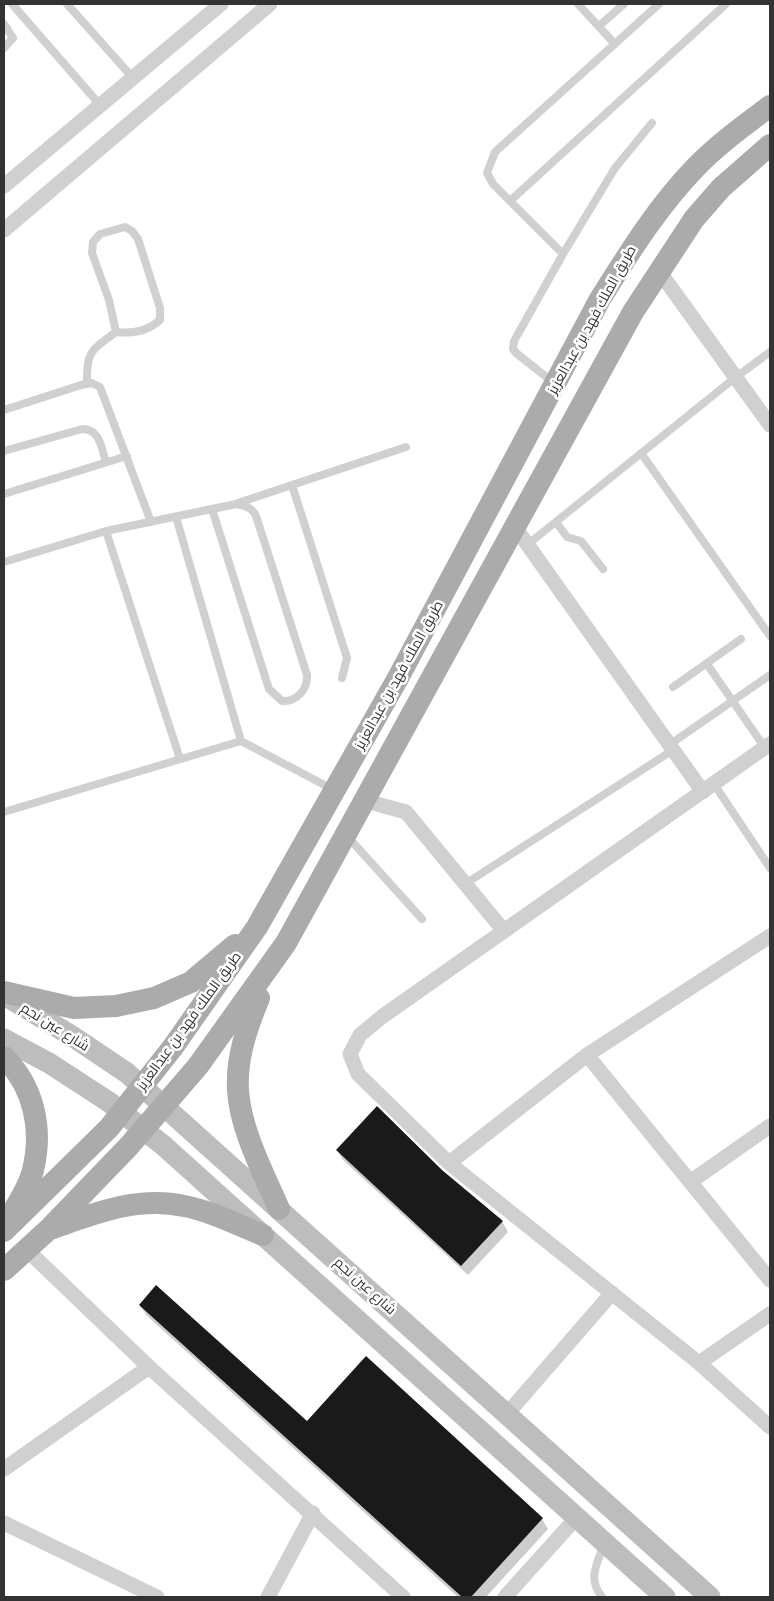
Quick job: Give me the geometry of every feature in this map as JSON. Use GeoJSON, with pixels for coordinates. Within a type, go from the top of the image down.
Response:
{"type":"FeatureCollection","features":[{"type":"Feature","properties":{"kind":"main road","name":"طريق الملك فهد بن عبدالعزيز"},"geometry":{"type":"LineString","coordinates":[[4,1232],[102,1135],[122,1112],[173,1046],[257,927],[335,791],[605,291],[636,241],[668,200],[703,161],[734,133],[770,106]]}},
{"type":"Feature","properties":{"kind":"main road"},"geometry":{"type":"LineString","coordinates":[[4,1270],[49,1229],[143,1130],[198,1066],[286,943],[366,801],[521,536],[628,321],[658,271],[694,219],[721,188],[770,145]]}},
{"type":"Feature","properties":{"kind":"main road"},"geometry":{"type":"LineString","coordinates":[[4,994],[74,1008],[116,1006],[154,998],[191,982],[257,927]]}},
{"type":"Feature","properties":{"kind":"main road"},"geometry":{"type":"LineString","coordinates":[[273,962],[248,1025],[240,1056],[238,1090],[256,1155],[279,1209]]}},
{"type":"Feature","properties":{"kind":"main road","name":"شارع عين نجم"},"geometry":{"type":"LineString","coordinates":[[4,994],[72,1036],[142,1086],[710,1597]]}},
{"type":"Feature","properties":{"kind":"main road"},"geometry":{"type":"LineString","coordinates":[[4,1039],[49,1063],[122,1112],[263,1235],[665,1597]]}},
{"type":"Feature","properties":{"kind":"main road"},"geometry":{"type":"LineString","coordinates":[[4,1057],[16,1070],[29,1093],[36,1116],[38,1143],[33,1171],[4,1228]]}},
{"type":"Feature","properties":{"kind":"main road"},"geometry":{"type":"LineString","coordinates":[[49,1229],[116,1207],[148,1202],[184,1206],[263,1235]]}},
{"type":"Feature","properties":{"kind":"street"},"geometry":{"type":"LineString","coordinates":[[4,186],[220,4]]}},
{"type":"Feature","properties":{"kind":"street"},"geometry":{"type":"LineString","coordinates":[[4,230],[270,4]]}},
{"type":"Feature","properties":{"kind":"street"},"geometry":{"type":"LineString","coordinates":[[658,271],[770,425]]}},
{"type":"Feature","properties":{"kind":"street"},"geometry":{"type":"LineString","coordinates":[[521,536],[671,747],[708,788]]}},
{"type":"Feature","properties":{"kind":"street"},"geometry":{"type":"LineString","coordinates":[[768,746],[383,1016],[360,1035],[350,1054],[358,1074],[449,1164],[700,1363],[770,1427]]}},
{"type":"Feature","properties":{"kind":"street"},"geometry":{"type":"LineString","coordinates":[[366,801],[406,812],[504,931]]}},
{"type":"Feature","properties":{"kind":"street"},"geometry":{"type":"LineString","coordinates":[[449,1164],[587,1055],[770,936]]}},
{"type":"Feature","properties":{"kind":"street"},"geometry":{"type":"LineString","coordinates":[[587,1055],[770,1280]]}},
{"type":"Feature","properties":{"kind":"street"},"geometry":{"type":"LineString","coordinates":[[690,1182],[770,1126]]}},
{"type":"Feature","properties":{"kind":"street"},"geometry":{"type":"LineString","coordinates":[[26,1250],[150,1367],[403,1597]]}},
{"type":"Feature","properties":{"kind":"street"},"geometry":{"type":"LineString","coordinates":[[507,1414],[612,1293]]}},
{"type":"Feature","properties":{"kind":"street"},"geometry":{"type":"LineString","coordinates":[[700,1363],[770,1314]]}},
{"type":"Feature","properties":{"kind":"street"},"geometry":{"type":"LineString","coordinates":[[4,1469],[150,1367]]}},
{"type":"Feature","properties":{"kind":"street"},"geometry":{"type":"LineString","coordinates":[[268,1597],[312,1514]]}},
{"type":"Feature","properties":{"kind":"street"},"geometry":{"type":"LineString","coordinates":[[505,1597],[577,1517]]}},
{"type":"Feature","properties":{"kind":"street"},"geometry":{"type":"LineString","coordinates":[[4,1523],[157,1597]]}},
{"type":"Feature","properties":{"kind":"lane"},"geometry":{"type":"LineString","coordinates":[[12,4],[100,105]]}},
{"type":"Feature","properties":{"kind":"lane"},"geometry":{"type":"LineString","coordinates":[[67,4],[133,78]]}},
{"type":"Feature","properties":{"kind":"lane"},"geometry":{"type":"LineString","coordinates":[[579,4],[614,43]]}},
{"type":"Feature","properties":{"kind":"lane"},"geometry":{"type":"LineString","coordinates":[[599,26],[624,4]]}},
{"type":"Feature","properties":{"kind":"lane"},"geometry":{"type":"LineString","coordinates":[[563,254],[493,184],[486,173],[495,152],[659,4]]}},
{"type":"Feature","properties":{"kind":"lane"},"geometry":{"type":"LineString","coordinates":[[510,201],[726,4]]}},
{"type":"Feature","properties":{"kind":"lane"},"geometry":{"type":"LineString","coordinates":[[4,24],[11,32],[13,38],[4,48]]}},
{"type":"Feature","properties":{"kind":"lane"},"geometry":{"type":"LineString","coordinates":[[555,384],[516,353],[513,349],[514,341],[563,254],[615,168],[652,123]]}},
{"type":"Feature","properties":{"kind":"lane"},"geometry":{"type":"LineString","coordinates":[[87,384],[86,362],[95,347],[116,332],[130,334],[153,327],[160,320],[160,308],[138,239],[132,231],[125,227],[100,234],[93,242],[92,253],[109,300],[116,332]]}},
{"type":"Feature","properties":{"kind":"lane"},"geometry":{"type":"LineString","coordinates":[[521,536],[556,522],[736,377],[770,352]]}},
{"type":"Feature","properties":{"kind":"lane"},"geometry":{"type":"LineString","coordinates":[[4,410],[87,384],[92,383],[100,387],[104,393],[150,522]]}},
{"type":"Feature","properties":{"kind":"lane"},"geometry":{"type":"LineString","coordinates":[[4,451],[82,429],[90,429],[97,434],[106,462]]}},
{"type":"Feature","properties":{"kind":"lane"},"geometry":{"type":"LineString","coordinates":[[4,562],[106,531],[236,504],[406,447]]}},
{"type":"Feature","properties":{"kind":"lane"},"geometry":{"type":"LineString","coordinates":[[641,453],[770,636]]}},
{"type":"Feature","properties":{"kind":"lane"},"geometry":{"type":"LineString","coordinates":[[4,494],[127,456]]}},
{"type":"Feature","properties":{"kind":"lane"},"geometry":{"type":"LineString","coordinates":[[292,485],[347,658],[342,678]]}},
{"type":"Feature","properties":{"kind":"lane"},"geometry":{"type":"LineString","coordinates":[[212,509],[269,689],[279,700],[286,702],[303,691],[307,684],[307,675],[254,511],[236,504]]}},
{"type":"Feature","properties":{"kind":"lane"},"geometry":{"type":"LineString","coordinates":[[176,517],[241,741]]}},
{"type":"Feature","properties":{"kind":"lane"},"geometry":{"type":"LineString","coordinates":[[556,522],[567,537],[581,541],[603,569]]}},
{"type":"Feature","properties":{"kind":"lane"},"geometry":{"type":"LineString","coordinates":[[106,531],[180,759]]}},
{"type":"Feature","properties":{"kind":"lane"},"geometry":{"type":"LineString","coordinates":[[673,687],[742,639]]}},
{"type":"Feature","properties":{"kind":"lane"},"geometry":{"type":"LineString","coordinates":[[707,664],[732,701],[768,746]]}},
{"type":"Feature","properties":{"kind":"lane"},"geometry":{"type":"LineString","coordinates":[[466,884],[671,747],[770,675]]}},
{"type":"Feature","properties":{"kind":"lane"},"geometry":{"type":"LineString","coordinates":[[4,812],[241,741],[335,791]]}},
{"type":"Feature","properties":{"kind":"lane"},"geometry":{"type":"LineString","coordinates":[[708,788],[770,868]]}},
{"type":"Feature","properties":{"kind":"lane"},"geometry":{"type":"LineString","coordinates":[[347,836],[422,919]]}},
{"type":"Feature","properties":{"kind":"lane"},"geometry":{"type":"LineString","coordinates":[[602,1597],[596,1589],[593,1578],[604,1542]]}},
{"type":"Feature","properties":{"kind":"building"},"geometry":{"type":"Polygon","coordinates":[[[377,1106],[442,1170],[503,1221],[461,1266],[336,1150],[377,1106]]]}},
{"type":"Feature","properties":{"kind":"building"},"geometry":{"type":"Polygon","coordinates":[[[156,1285],[307,1421],[366,1356],[543,1518],[471,1597],[462,1597],[139,1305],[156,1285]]]}}]}
